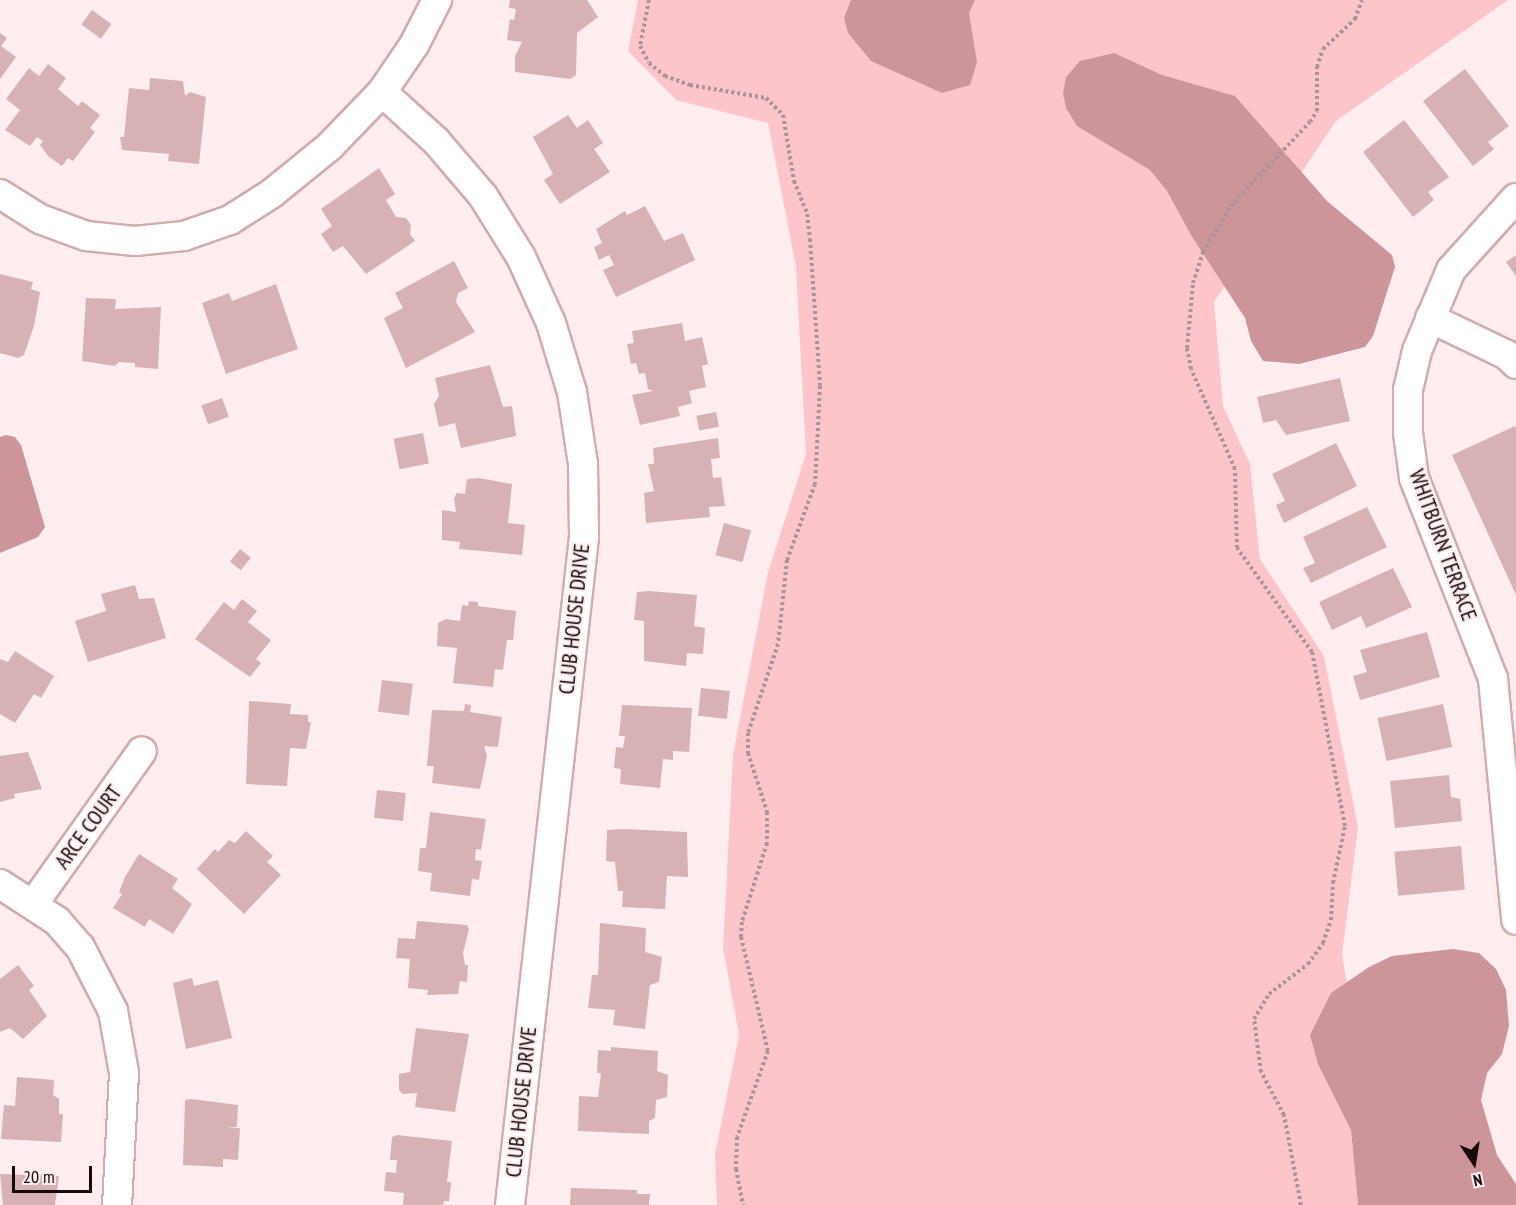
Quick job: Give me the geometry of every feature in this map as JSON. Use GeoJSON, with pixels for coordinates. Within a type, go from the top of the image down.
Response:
{"type":"FeatureCollection","features":[{"type":"Feature","properties":{"kind":"street"},"geometry":{"type":"LineString","coordinates":[[0,194],[40,219],[86,236],[135,241],[184,236],[230,220],[272,194],[330,147],[382,92],[414,45],[437,0]]}},
{"type":"Feature","properties":{"kind":"street","name":"CLUB HOUSE DRIVE"},"geometry":{"type":"LineString","coordinates":[[382,92],[436,141],[483,196],[521,257],[551,323],[572,392],[583,464],[584,537],[510,1205]]}},
{"type":"Feature","properties":{"kind":"street","name":"WHITBURN TERRACE"},"geometry":{"type":"LineString","coordinates":[[1516,198],[1451,270],[1417,351],[1408,390],[1408,433],[1414,478],[1493,679],[1516,920]]}},
{"type":"Feature","properties":{"kind":"street"},"geometry":{"type":"LineString","coordinates":[[1430,318],[1507,355],[1516,364]]}},
{"type":"Feature","properties":{"kind":"street","name":"ARCE COURT"},"geometry":{"type":"LineString","coordinates":[[34,903],[142,751]]}},
{"type":"Feature","properties":{"kind":"street"},"geometry":{"type":"LineString","coordinates":[[0,884],[34,903],[80,947],[112,1011],[124,1073],[117,1205]]}},
{"type":"Feature","properties":{"kind":"path"},"geometry":{"type":"LineString","coordinates":[[649,0],[640,46],[649,63],[665,76],[690,85],[766,98],[783,115],[794,181],[807,214],[810,239],[820,386],[815,484],[787,560],[778,644],[748,732],[748,753],[767,812],[767,843],[742,922],[741,938],[768,1051],[737,1137],[736,1170],[743,1205]]}},
{"type":"Feature","properties":{"kind":"path"},"geometry":{"type":"LineString","coordinates":[[1301,1205],[1284,1115],[1261,1072],[1254,1019],[1269,994],[1308,964],[1323,943],[1331,920],[1333,883],[1345,826],[1312,652],[1237,548],[1235,469],[1191,369],[1187,348],[1192,283],[1203,252],[1234,202],[1294,141],[1317,111],[1317,67],[1323,49],[1356,19],[1362,0]]}},
{"type":"Feature","properties":{"kind":"shaded area"},"geometry":{"type":"Polygon","coordinates":[[[638,0],[1508,0],[1336,121],[1214,302],[1223,406],[1250,464],[1260,559],[1324,656],[1358,827],[1342,954],[1347,984],[1331,993],[1339,1102],[1351,1130],[1358,1205],[717,1205],[715,1154],[739,1035],[723,948],[733,755],[768,572],[806,454],[796,267],[768,123],[676,100],[628,51],[638,0]]]}},
{"type":"Feature","properties":{"kind":"shaded area"},"geometry":{"type":"Polygon","coordinates":[[[851,0],[975,0],[969,13],[977,62],[970,85],[942,93],[871,61],[848,33],[844,18],[851,0]]]}},
{"type":"Feature","properties":{"kind":"shaded area"},"geometry":{"type":"Polygon","coordinates":[[[1114,53],[1162,75],[1235,96],[1327,201],[1392,255],[1395,267],[1373,336],[1365,347],[1299,364],[1263,361],[1251,341],[1245,318],[1191,235],[1167,191],[1150,170],[1077,126],[1066,108],[1063,93],[1066,77],[1080,61],[1114,53]]]}},
{"type":"Feature","properties":{"kind":"shaded area"},"geometry":{"type":"Polygon","coordinates":[[[6,435],[15,437],[21,445],[45,527],[38,537],[0,553],[0,437],[6,435]]]}},
{"type":"Feature","properties":{"kind":"shaded area"},"geometry":{"type":"Polygon","coordinates":[[[1453,949],[1479,953],[1496,969],[1506,990],[1509,1026],[1502,1054],[1487,1073],[1481,1100],[1497,1155],[1516,1184],[1516,1205],[1358,1205],[1351,1130],[1318,1064],[1310,1035],[1331,993],[1369,967],[1392,956],[1453,949]]]}},
{"type":"Feature","properties":{"kind":"building"},"geometry":{"type":"Polygon","coordinates":[[[510,0],[587,0],[598,17],[577,33],[576,75],[570,79],[515,72],[515,56],[522,42],[507,40],[510,19],[514,20],[516,9],[509,8],[510,0]]]}},
{"type":"Feature","properties":{"kind":"building"},"geometry":{"type":"Polygon","coordinates":[[[92,10],[111,24],[101,39],[81,25],[92,10]]]}},
{"type":"Feature","properties":{"kind":"building"},"geometry":{"type":"Polygon","coordinates":[[[0,33],[7,38],[1,46],[16,57],[0,79],[0,33]]]}},
{"type":"Feature","properties":{"kind":"building"},"geometry":{"type":"Polygon","coordinates":[[[48,64],[66,78],[58,89],[78,106],[82,101],[100,115],[90,128],[95,132],[73,161],[68,158],[62,166],[48,156],[40,145],[43,141],[37,137],[30,146],[5,130],[20,110],[6,99],[29,68],[39,76],[48,64]]]}},
{"type":"Feature","properties":{"kind":"building"},"geometry":{"type":"Polygon","coordinates":[[[1465,69],[1509,126],[1488,142],[1494,149],[1473,166],[1423,101],[1465,69]]]}},
{"type":"Feature","properties":{"kind":"building"},"geometry":{"type":"Polygon","coordinates":[[[150,78],[183,81],[185,96],[190,92],[206,97],[199,164],[168,161],[169,154],[122,150],[120,137],[124,137],[129,88],[149,90],[150,78]]]}},
{"type":"Feature","properties":{"kind":"building"},"geometry":{"type":"Polygon","coordinates":[[[568,115],[577,128],[588,120],[603,143],[594,149],[610,172],[560,204],[544,180],[553,174],[533,137],[568,115]]]}},
{"type":"Feature","properties":{"kind":"building"},"geometry":{"type":"Polygon","coordinates":[[[1404,120],[1449,177],[1428,192],[1434,200],[1413,217],[1363,152],[1404,120]]]}},
{"type":"Feature","properties":{"kind":"building"},"geometry":{"type":"Polygon","coordinates":[[[379,168],[395,194],[386,200],[396,217],[406,218],[411,225],[410,234],[415,241],[366,274],[343,246],[333,252],[321,234],[332,226],[321,209],[379,168]]]}},
{"type":"Feature","properties":{"kind":"building"},"geometry":{"type":"Polygon","coordinates":[[[645,206],[664,241],[683,233],[695,260],[616,297],[603,270],[614,265],[609,255],[599,260],[594,247],[602,243],[596,229],[625,211],[627,215],[645,206]]]}},
{"type":"Feature","properties":{"kind":"building"},"geometry":{"type":"Polygon","coordinates":[[[1516,255],[1516,276],[1506,262],[1516,255]]]}},
{"type":"Feature","properties":{"kind":"building"},"geometry":{"type":"Polygon","coordinates":[[[454,261],[468,288],[458,293],[456,302],[475,332],[406,368],[384,318],[403,308],[395,293],[454,261]]]}},
{"type":"Feature","properties":{"kind":"building"},"geometry":{"type":"Polygon","coordinates":[[[0,274],[33,282],[31,289],[40,292],[34,326],[24,355],[18,358],[0,353],[0,274]]]}},
{"type":"Feature","properties":{"kind":"building"},"geometry":{"type":"Polygon","coordinates":[[[276,284],[298,349],[226,374],[202,303],[229,293],[232,301],[276,284]]]}},
{"type":"Feature","properties":{"kind":"building"},"geometry":{"type":"Polygon","coordinates":[[[86,298],[116,299],[115,309],[161,307],[158,369],[135,367],[135,363],[119,362],[115,366],[82,361],[86,298]]]}},
{"type":"Feature","properties":{"kind":"building"},"geometry":{"type":"Polygon","coordinates":[[[682,323],[685,341],[702,337],[708,364],[702,366],[706,387],[689,391],[692,403],[678,407],[680,416],[640,425],[632,395],[653,391],[648,389],[645,373],[639,374],[636,363],[631,364],[627,344],[634,343],[632,331],[682,323]]]}},
{"type":"Feature","properties":{"kind":"building"},"geometry":{"type":"Polygon","coordinates":[[[490,365],[503,407],[512,406],[516,436],[461,448],[455,423],[439,427],[434,404],[439,396],[435,378],[490,365]]]}},
{"type":"Feature","properties":{"kind":"building"},"geometry":{"type":"Polygon","coordinates":[[[1340,378],[1350,421],[1286,435],[1276,420],[1263,423],[1257,397],[1340,378]]]}},
{"type":"Feature","properties":{"kind":"building"},"geometry":{"type":"Polygon","coordinates":[[[222,398],[229,417],[208,424],[201,406],[222,398]]]}},
{"type":"Feature","properties":{"kind":"building"},"geometry":{"type":"Polygon","coordinates":[[[716,412],[719,427],[699,431],[696,416],[716,412]]]}},
{"type":"Feature","properties":{"kind":"building"},"geometry":{"type":"Polygon","coordinates":[[[1515,426],[1516,428],[1516,595],[1452,455],[1515,426]]]}},
{"type":"Feature","properties":{"kind":"building"},"geometry":{"type":"Polygon","coordinates":[[[423,433],[429,463],[399,469],[394,439],[423,433]]]}},
{"type":"Feature","properties":{"kind":"building"},"geometry":{"type":"Polygon","coordinates":[[[718,438],[720,458],[711,459],[713,478],[721,477],[725,506],[709,507],[710,517],[646,523],[644,493],[654,491],[648,464],[654,464],[653,448],[718,438]]]}},
{"type":"Feature","properties":{"kind":"building"},"geometry":{"type":"Polygon","coordinates":[[[1336,443],[1357,486],[1284,523],[1276,505],[1285,501],[1272,474],[1336,443]]]}},
{"type":"Feature","properties":{"kind":"building"},"geometry":{"type":"Polygon","coordinates":[[[479,478],[512,484],[508,523],[525,525],[522,555],[459,549],[460,542],[442,540],[442,510],[456,512],[454,498],[457,493],[465,494],[467,479],[479,478]]]}},
{"type":"Feature","properties":{"kind":"building"},"geometry":{"type":"Polygon","coordinates":[[[1367,507],[1387,547],[1311,583],[1303,568],[1315,563],[1303,537],[1367,507]]]}},
{"type":"Feature","properties":{"kind":"building"},"geometry":{"type":"Polygon","coordinates":[[[724,523],[751,530],[743,562],[715,555],[724,523]]]}},
{"type":"Feature","properties":{"kind":"building"},"geometry":{"type":"Polygon","coordinates":[[[240,549],[251,558],[241,570],[230,561],[240,549]]]}},
{"type":"Feature","properties":{"kind":"building"},"geometry":{"type":"Polygon","coordinates":[[[1393,568],[1412,607],[1366,628],[1361,616],[1332,630],[1319,602],[1393,568]]]}},
{"type":"Feature","properties":{"kind":"building"},"geometry":{"type":"Polygon","coordinates":[[[135,585],[139,599],[154,598],[166,638],[88,662],[75,621],[106,611],[101,594],[135,585]]]}},
{"type":"Feature","properties":{"kind":"building"},"geometry":{"type":"Polygon","coordinates":[[[637,592],[697,595],[694,626],[705,628],[703,654],[687,653],[686,666],[644,661],[644,621],[634,620],[637,592]]]}},
{"type":"Feature","properties":{"kind":"building"},"geometry":{"type":"Polygon","coordinates":[[[242,599],[257,611],[248,622],[271,640],[256,659],[261,663],[250,677],[195,639],[224,602],[234,610],[242,599]]]}},
{"type":"Feature","properties":{"kind":"building"},"geometry":{"type":"Polygon","coordinates":[[[469,601],[478,602],[478,606],[516,611],[513,640],[507,640],[503,670],[495,669],[493,687],[453,683],[457,648],[437,646],[438,623],[446,619],[460,621],[462,605],[468,606],[469,601]]]}},
{"type":"Feature","properties":{"kind":"building"},"geometry":{"type":"Polygon","coordinates":[[[1427,632],[1440,677],[1360,700],[1353,676],[1367,672],[1360,650],[1427,632]]]}},
{"type":"Feature","properties":{"kind":"building"},"geometry":{"type":"Polygon","coordinates":[[[15,651],[54,676],[41,698],[34,694],[15,723],[0,714],[0,659],[8,662],[15,651]]]}},
{"type":"Feature","properties":{"kind":"building"},"geometry":{"type":"Polygon","coordinates":[[[382,680],[413,684],[409,716],[378,712],[382,680]]]}},
{"type":"Feature","properties":{"kind":"building"},"geometry":{"type":"Polygon","coordinates":[[[701,688],[730,691],[727,719],[698,716],[701,688]]]}},
{"type":"Feature","properties":{"kind":"building"},"geometry":{"type":"Polygon","coordinates":[[[249,701],[291,704],[290,714],[308,715],[308,722],[311,722],[306,749],[290,748],[287,786],[246,784],[249,701]]]}},
{"type":"Feature","properties":{"kind":"building"},"geometry":{"type":"Polygon","coordinates":[[[465,704],[471,705],[470,712],[502,717],[498,747],[484,746],[487,756],[480,789],[432,783],[434,766],[427,766],[432,710],[464,711],[465,704]]]}},
{"type":"Feature","properties":{"kind":"building"},"geometry":{"type":"Polygon","coordinates":[[[1443,704],[1452,747],[1387,761],[1377,718],[1443,704]]]}},
{"type":"Feature","properties":{"kind":"building"},"geometry":{"type":"Polygon","coordinates":[[[622,705],[692,708],[689,752],[673,751],[673,760],[663,759],[660,788],[620,784],[621,769],[614,768],[616,747],[623,748],[625,736],[619,736],[622,705]]]}},
{"type":"Feature","properties":{"kind":"building"},"geometry":{"type":"Polygon","coordinates":[[[28,752],[42,789],[14,794],[15,798],[0,802],[0,756],[28,752]]]}},
{"type":"Feature","properties":{"kind":"building"},"geometry":{"type":"Polygon","coordinates":[[[1449,775],[1451,797],[1460,799],[1462,821],[1395,828],[1390,781],[1449,775]]]}},
{"type":"Feature","properties":{"kind":"building"},"geometry":{"type":"Polygon","coordinates":[[[377,790],[406,793],[403,821],[374,818],[377,790]]]}},
{"type":"Feature","properties":{"kind":"building"},"geometry":{"type":"Polygon","coordinates":[[[430,812],[486,819],[481,850],[476,849],[475,860],[482,861],[479,880],[472,879],[470,896],[430,891],[432,873],[418,871],[420,848],[426,848],[430,812]]]}},
{"type":"Feature","properties":{"kind":"building"},"geometry":{"type":"Polygon","coordinates":[[[607,830],[687,832],[688,877],[667,876],[665,909],[622,907],[623,891],[618,891],[615,862],[606,861],[607,830]]]}},
{"type":"Feature","properties":{"kind":"building"},"geometry":{"type":"Polygon","coordinates":[[[246,831],[273,856],[267,862],[281,875],[244,914],[197,869],[215,849],[218,852],[229,840],[235,843],[246,831]]]}},
{"type":"Feature","properties":{"kind":"building"},"geometry":{"type":"Polygon","coordinates":[[[1461,846],[1465,890],[1398,896],[1394,852],[1461,846]]]}},
{"type":"Feature","properties":{"kind":"building"},"geometry":{"type":"Polygon","coordinates":[[[139,854],[178,879],[172,888],[192,904],[173,934],[149,919],[145,927],[113,908],[122,894],[119,892],[125,877],[139,854]]]}},
{"type":"Feature","properties":{"kind":"building"},"geometry":{"type":"Polygon","coordinates":[[[417,921],[467,925],[469,929],[463,953],[465,965],[468,965],[467,982],[460,981],[458,994],[427,995],[428,990],[408,988],[410,959],[396,958],[398,938],[415,939],[417,921]]]}},
{"type":"Feature","properties":{"kind":"building"},"geometry":{"type":"Polygon","coordinates":[[[600,923],[646,928],[645,952],[662,957],[659,982],[650,985],[645,1029],[613,1025],[615,1010],[588,1008],[592,975],[598,975],[600,923]]]}},
{"type":"Feature","properties":{"kind":"building"},"geometry":{"type":"Polygon","coordinates":[[[18,965],[34,986],[29,990],[47,1016],[23,1039],[10,1028],[0,1032],[0,979],[18,965]]]}},
{"type":"Feature","properties":{"kind":"building"},"geometry":{"type":"Polygon","coordinates":[[[192,978],[194,986],[218,980],[232,1038],[186,1049],[173,983],[192,978]]]}},
{"type":"Feature","properties":{"kind":"building"},"geometry":{"type":"Polygon","coordinates":[[[416,1028],[469,1034],[455,1112],[415,1107],[417,1093],[403,1094],[399,1090],[399,1074],[410,1072],[416,1028]]]}},
{"type":"Feature","properties":{"kind":"building"},"geometry":{"type":"Polygon","coordinates":[[[611,1047],[658,1051],[657,1071],[668,1075],[667,1097],[656,1100],[655,1118],[649,1121],[649,1134],[578,1131],[579,1096],[598,1097],[601,1073],[597,1073],[598,1050],[611,1051],[611,1047]]]}},
{"type":"Feature","properties":{"kind":"building"},"geometry":{"type":"Polygon","coordinates":[[[17,1077],[54,1080],[53,1095],[59,1099],[59,1114],[63,1114],[61,1142],[1,1139],[4,1105],[15,1106],[17,1077]]]}},
{"type":"Feature","properties":{"kind":"building"},"geometry":{"type":"Polygon","coordinates":[[[185,1100],[238,1105],[237,1127],[227,1128],[240,1128],[238,1160],[223,1159],[223,1167],[183,1165],[185,1100]]]}},
{"type":"Feature","properties":{"kind":"building"},"geometry":{"type":"Polygon","coordinates":[[[397,1135],[452,1141],[447,1182],[451,1182],[449,1201],[444,1201],[443,1205],[403,1205],[404,1193],[384,1191],[386,1172],[396,1173],[397,1160],[390,1160],[392,1137],[397,1135]]]}},
{"type":"Feature","properties":{"kind":"building"},"geometry":{"type":"Polygon","coordinates":[[[0,1174],[59,1176],[55,1205],[3,1205],[0,1174]]]}},
{"type":"Feature","properties":{"kind":"building"},"geometry":{"type":"Polygon","coordinates":[[[571,1188],[637,1190],[637,1194],[650,1194],[649,1205],[570,1205],[571,1188]]]}}]}
